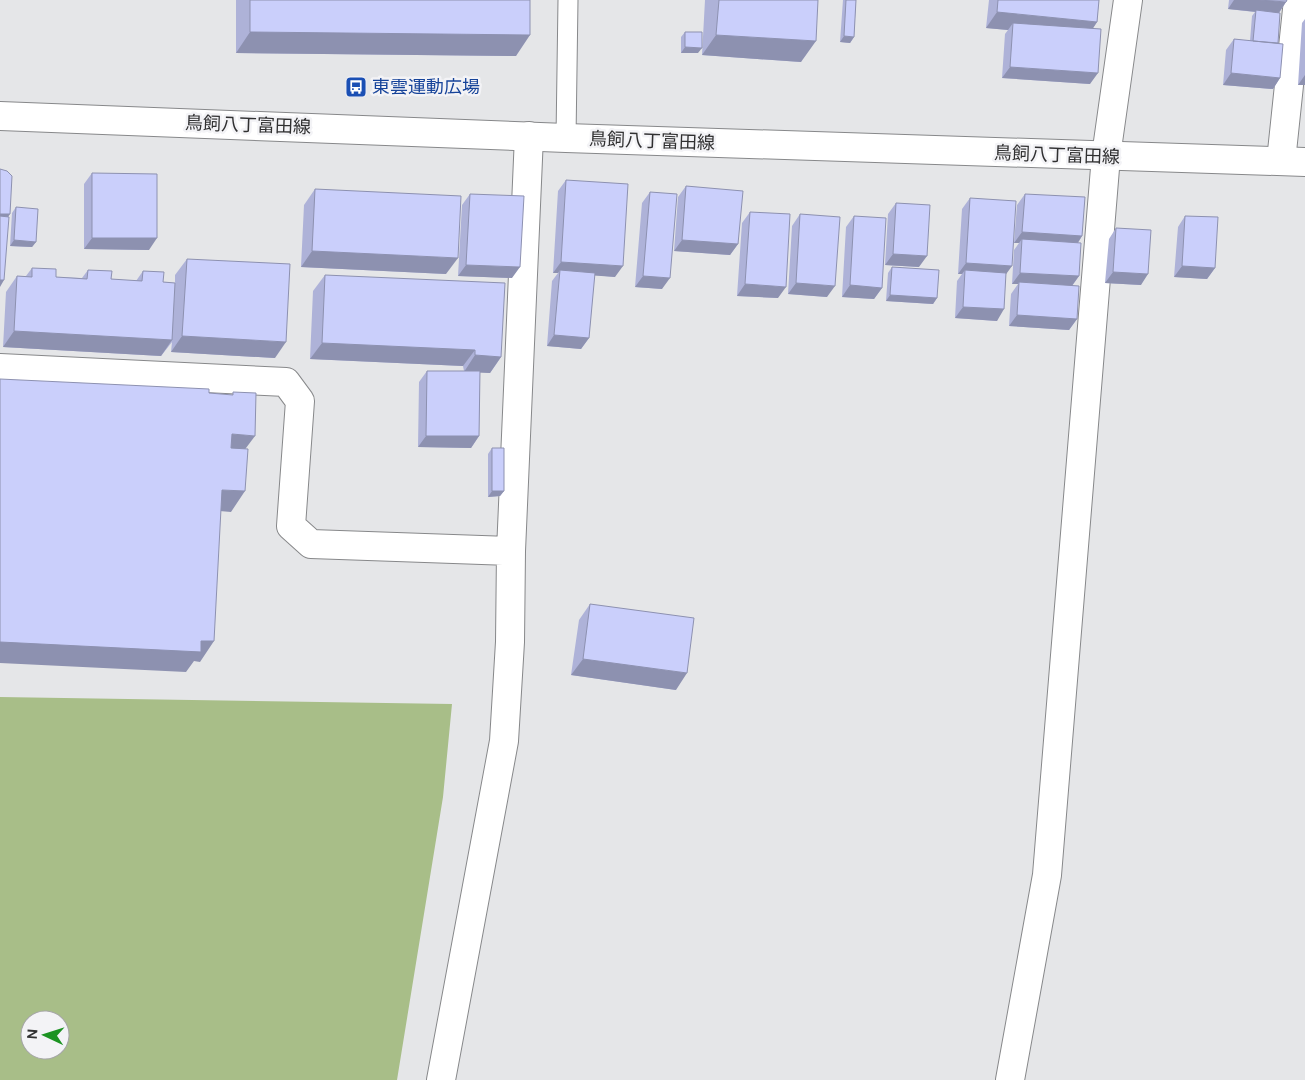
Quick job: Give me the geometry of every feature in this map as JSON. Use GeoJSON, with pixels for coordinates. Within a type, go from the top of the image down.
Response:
{"type":"FeatureCollection","features":[{"type":"Feature","properties":{"kind":"street"},"geometry":{"type":"LineString","coordinates":[[1010,1080],[1047,875],[1106,156],[1128,0]]}},
{"type":"Feature","properties":{"kind":"street"},"geometry":{"type":"LineString","coordinates":[[1293,161],[1298,0]]}},
{"type":"Feature","properties":{"kind":"street","name":"鳥飼八丁富田線"},"geometry":{"type":"LineString","coordinates":[[0,116],[566,138],[1293,161]]}},
{"type":"Feature","properties":{"kind":"street"},"geometry":{"type":"LineString","coordinates":[[441,1080],[504,741],[510,642],[511,551],[529,136]]}},
{"type":"Feature","properties":{"kind":"street"},"geometry":{"type":"LineString","coordinates":[[0,368],[286,382],[300,401],[292,526],[311,544],[511,551]]}},
{"type":"Feature","properties":{"kind":"lane"},"geometry":{"type":"LineString","coordinates":[[566,138],[568,0]]}},
{"type":"Feature","properties":{"kind":"green space"},"geometry":{"type":"Polygon","coordinates":[[[0,697],[452,704],[443,797],[397,1080],[0,1080],[0,697]]]}},
{"type":"Feature","properties":{"kind":"building"},"geometry":{"type":"Polygon","coordinates":[[[250,0],[530,0],[530,35],[250,32],[250,0]]]}},
{"type":"Feature","properties":{"kind":"building"},"geometry":{"type":"Polygon","coordinates":[[[719,0],[818,0],[816,41],[716,35],[719,0]]]}},
{"type":"Feature","properties":{"kind":"building"},"geometry":{"type":"Polygon","coordinates":[[[846,0],[856,0],[854,37],[844,36],[846,0]]]}},
{"type":"Feature","properties":{"kind":"building"},"geometry":{"type":"Polygon","coordinates":[[[998,0],[1099,0],[1097,22],[997,12],[998,0]]]}},
{"type":"Feature","properties":{"kind":"building"},"geometry":{"type":"Polygon","coordinates":[[[1259,0],[1287,0],[1286,2],[1259,0]]]}},
{"type":"Feature","properties":{"kind":"building"},"geometry":{"type":"Polygon","coordinates":[[[1256,10],[1280,13],[1278,43],[1253,41],[1256,10]]]}},
{"type":"Feature","properties":{"kind":"building"},"geometry":{"type":"Polygon","coordinates":[[[1013,23],[1101,29],[1098,73],[1010,67],[1013,23]]]}},
{"type":"Feature","properties":{"kind":"building"},"geometry":{"type":"Polygon","coordinates":[[[685,32],[702,32],[702,48],[685,47],[685,32]]]}},
{"type":"Feature","properties":{"kind":"building"},"geometry":{"type":"Polygon","coordinates":[[[1234,39],[1283,44],[1280,78],[1231,73],[1234,39]]]}},
{"type":"Feature","properties":{"kind":"building"},"geometry":{"type":"Polygon","coordinates":[[[0,169],[7,171],[12,176],[10,214],[0,214],[0,169]]]}},
{"type":"Feature","properties":{"kind":"building"},"geometry":{"type":"Polygon","coordinates":[[[92,173],[157,174],[157,238],[92,238],[92,173]]]}},
{"type":"Feature","properties":{"kind":"building"},"geometry":{"type":"Polygon","coordinates":[[[566,180],[628,184],[623,266],[561,262],[566,180]]]}},
{"type":"Feature","properties":{"kind":"building"},"geometry":{"type":"Polygon","coordinates":[[[686,186],[743,191],[738,244],[682,240],[686,186]]]}},
{"type":"Feature","properties":{"kind":"building"},"geometry":{"type":"Polygon","coordinates":[[[315,189],[461,196],[458,258],[312,251],[315,189]]]}},
{"type":"Feature","properties":{"kind":"building"},"geometry":{"type":"Polygon","coordinates":[[[650,192],[677,194],[670,278],[643,276],[650,192]]]}},
{"type":"Feature","properties":{"kind":"building"},"geometry":{"type":"Polygon","coordinates":[[[470,194],[524,196],[520,267],[466,265],[470,194]]]}},
{"type":"Feature","properties":{"kind":"building"},"geometry":{"type":"Polygon","coordinates":[[[1025,194],[1085,197],[1082,236],[1022,232],[1025,194]]]}},
{"type":"Feature","properties":{"kind":"building"},"geometry":{"type":"Polygon","coordinates":[[[970,198],[1016,201],[1012,266],[966,263],[970,198]]]}},
{"type":"Feature","properties":{"kind":"building"},"geometry":{"type":"Polygon","coordinates":[[[896,203],[930,205],[927,256],[893,254],[896,203]]]}},
{"type":"Feature","properties":{"kind":"building"},"geometry":{"type":"Polygon","coordinates":[[[16,207],[38,209],[36,242],[14,240],[16,207]]]}},
{"type":"Feature","properties":{"kind":"building"},"geometry":{"type":"Polygon","coordinates":[[[750,212],[790,214],[786,287],[745,284],[750,212]]]}},
{"type":"Feature","properties":{"kind":"building"},"geometry":{"type":"Polygon","coordinates":[[[800,214],[840,217],[835,286],[796,283],[800,214]]]}},
{"type":"Feature","properties":{"kind":"building"},"geometry":{"type":"Polygon","coordinates":[[[0,216],[9,217],[4,280],[0,280],[0,216]]]}},
{"type":"Feature","properties":{"kind":"building"},"geometry":{"type":"Polygon","coordinates":[[[854,216],[886,218],[882,288],[850,285],[854,216]]]}},
{"type":"Feature","properties":{"kind":"building"},"geometry":{"type":"Polygon","coordinates":[[[1185,216],[1218,217],[1215,268],[1182,266],[1185,216]]]}},
{"type":"Feature","properties":{"kind":"building"},"geometry":{"type":"Polygon","coordinates":[[[1116,228],[1151,230],[1148,274],[1113,272],[1116,228]]]}},
{"type":"Feature","properties":{"kind":"building"},"geometry":{"type":"Polygon","coordinates":[[[1022,239],[1081,243],[1079,276],[1020,273],[1022,239]]]}},
{"type":"Feature","properties":{"kind":"building"},"geometry":{"type":"Polygon","coordinates":[[[187,259],[290,264],[286,342],[182,336],[187,259]]]}},
{"type":"Feature","properties":{"kind":"building"},"geometry":{"type":"Polygon","coordinates":[[[892,267],[939,270],[937,298],[890,295],[892,267]]]}},
{"type":"Feature","properties":{"kind":"building"},"geometry":{"type":"Polygon","coordinates":[[[32,268],[56,269],[56,277],[87,279],[88,270],[112,271],[111,279],[142,281],[143,271],[164,272],[163,282],[175,283],[172,340],[14,331],[17,276],[32,277],[32,268]]]}},
{"type":"Feature","properties":{"kind":"building"},"geometry":{"type":"Polygon","coordinates":[[[560,270],[595,273],[589,338],[554,335],[560,270]]]}},
{"type":"Feature","properties":{"kind":"building"},"geometry":{"type":"Polygon","coordinates":[[[965,270],[1006,273],[1004,309],[963,307],[965,270]]]}},
{"type":"Feature","properties":{"kind":"building"},"geometry":{"type":"Polygon","coordinates":[[[325,275],[505,283],[501,357],[475,355],[475,350],[322,343],[325,275]]]}},
{"type":"Feature","properties":{"kind":"building"},"geometry":{"type":"Polygon","coordinates":[[[1019,282],[1079,286],[1077,319],[1017,315],[1019,282]]]}},
{"type":"Feature","properties":{"kind":"building"},"geometry":{"type":"Polygon","coordinates":[[[427,371],[480,371],[479,436],[426,436],[427,371]]]}},
{"type":"Feature","properties":{"kind":"building"},"geometry":{"type":"Polygon","coordinates":[[[0,379],[209,389],[209,393],[233,395],[233,392],[256,393],[255,436],[232,434],[231,448],[248,449],[245,491],[222,490],[214,641],[201,641],[201,652],[0,642],[0,379]]]}},
{"type":"Feature","properties":{"kind":"building"},"geometry":{"type":"Polygon","coordinates":[[[492,448],[504,448],[504,491],[492,491],[492,448]]]}},
{"type":"Feature","properties":{"kind":"building"},"geometry":{"type":"Polygon","coordinates":[[[590,604],[694,618],[687,673],[583,659],[590,604]]]}},
{"type":"Feature","properties":{"kind":"place","name":"東雲運動広場"},"geometry":{"type":"Point","coordinates":[356,87]}}]}
